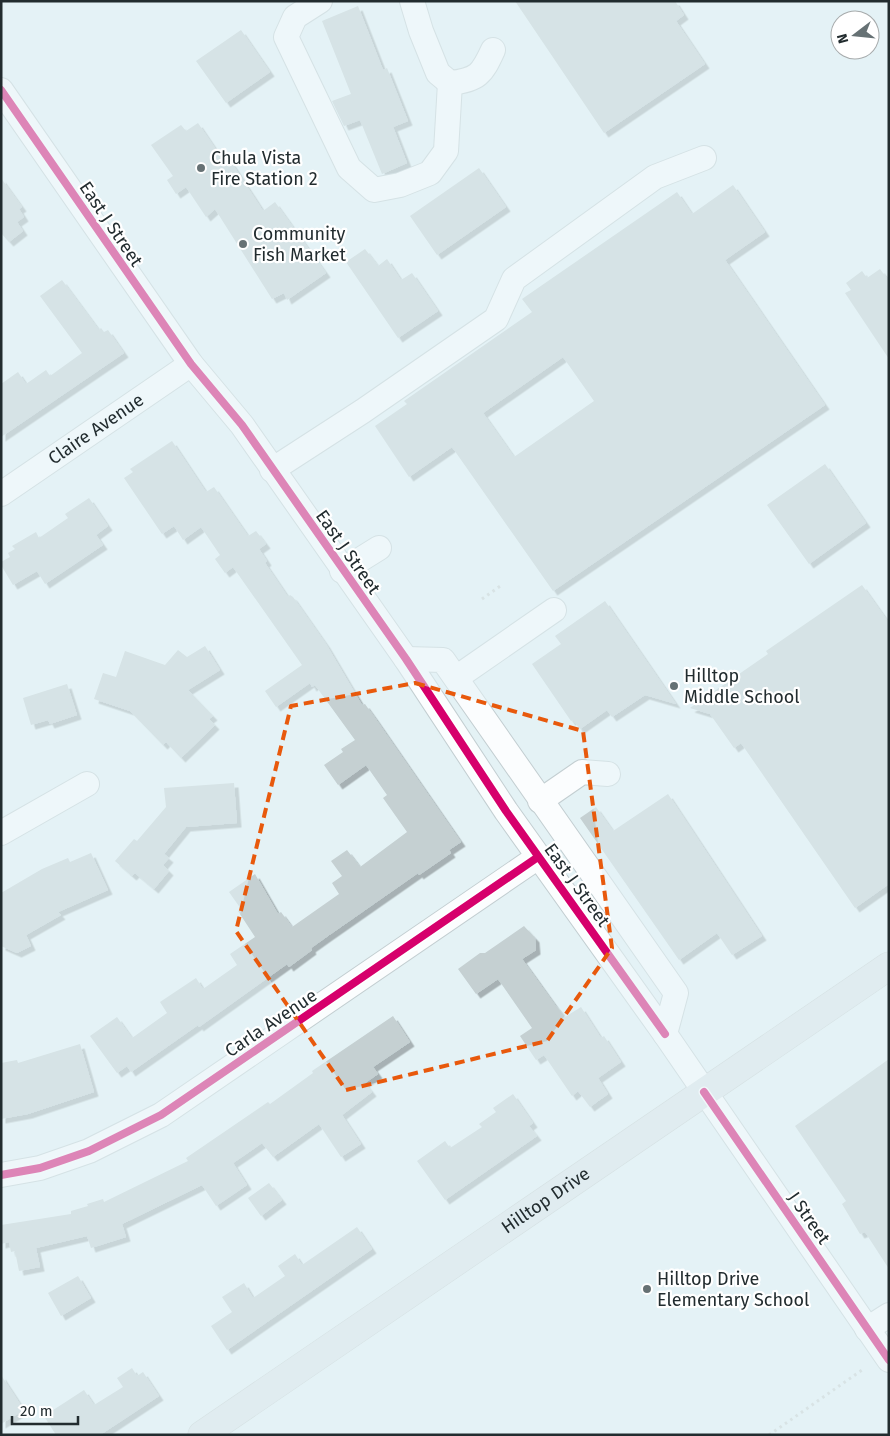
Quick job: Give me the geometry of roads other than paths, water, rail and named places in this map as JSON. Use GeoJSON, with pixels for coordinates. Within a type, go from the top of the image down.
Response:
{"type":"FeatureCollection","features":[{"type":"Feature","properties":{"kind":"main road","name":"Hilltop Drive"},"geometry":{"type":"LineString","coordinates":[[202,1435],[889,966]]}},
{"type":"Feature","properties":{"kind":"street"},"geometry":{"type":"LineString","coordinates":[[320,1],[295,17],[286,37],[349,168],[374,190],[400,185],[430,173],[446,151],[450,83]]}},
{"type":"Feature","properties":{"kind":"street"},"geometry":{"type":"LineString","coordinates":[[412,1],[421,31],[438,73],[450,83],[468,81],[482,73],[493,50]]}},
{"type":"Feature","properties":{"kind":"street","name":"East J Street"},"geometry":{"type":"LineString","coordinates":[[1,90],[8,114],[191,364],[242,426],[406,660],[538,857],[665,1034],[704,1092]]}},
{"type":"Feature","properties":{"kind":"street"},"geometry":{"type":"LineString","coordinates":[[272,470],[364,411],[496,319],[514,279],[655,176],[704,158]]}},
{"type":"Feature","properties":{"kind":"street","name":"Claire Avenue"},"geometry":{"type":"LineString","coordinates":[[1,494],[191,364]]}},
{"type":"Feature","properties":{"kind":"street"},"geometry":{"type":"LineString","coordinates":[[342,571],[379,548]]}},
{"type":"Feature","properties":{"kind":"street"},"geometry":{"type":"LineString","coordinates":[[456,678],[554,610]]}},
{"type":"Feature","properties":{"kind":"street"},"geometry":{"type":"LineString","coordinates":[[406,660],[443,660],[676,993],[665,1034]]}},
{"type":"Feature","properties":{"kind":"street"},"geometry":{"type":"LineString","coordinates":[[540,801],[582,772],[608,774]]}},
{"type":"Feature","properties":{"kind":"street"},"geometry":{"type":"LineString","coordinates":[[1,833],[87,784]]}},
{"type":"Feature","properties":{"kind":"street","name":"Carla Avenue"},"geometry":{"type":"LineString","coordinates":[[1,1175],[40,1168],[89,1151],[161,1115],[538,857]]}},
{"type":"Feature","properties":{"kind":"street","name":"J Street"},"geometry":{"type":"LineString","coordinates":[[704,1092],[889,1360]]}},
{"type":"Feature","properties":{"kind":"street"},"geometry":{"type":"LineString","coordinates":[[867,1329],[889,1316]]}},
{"type":"Feature","properties":{"kind":"place","name":"Chula Vista Fire Station 2"},"geometry":{"type":"Point","coordinates":[201,168]}},
{"type":"Feature","properties":{"kind":"place","name":"Community Fish Market"},"geometry":{"type":"Point","coordinates":[243,244]}},
{"type":"Feature","properties":{"kind":"place","name":"Hilltop Middle School"},"geometry":{"type":"Point","coordinates":[674,686]}},
{"type":"Feature","properties":{"kind":"place","name":"Hilltop Drive Elementary School"},"geometry":{"type":"Point","coordinates":[647,1289]}}]}
